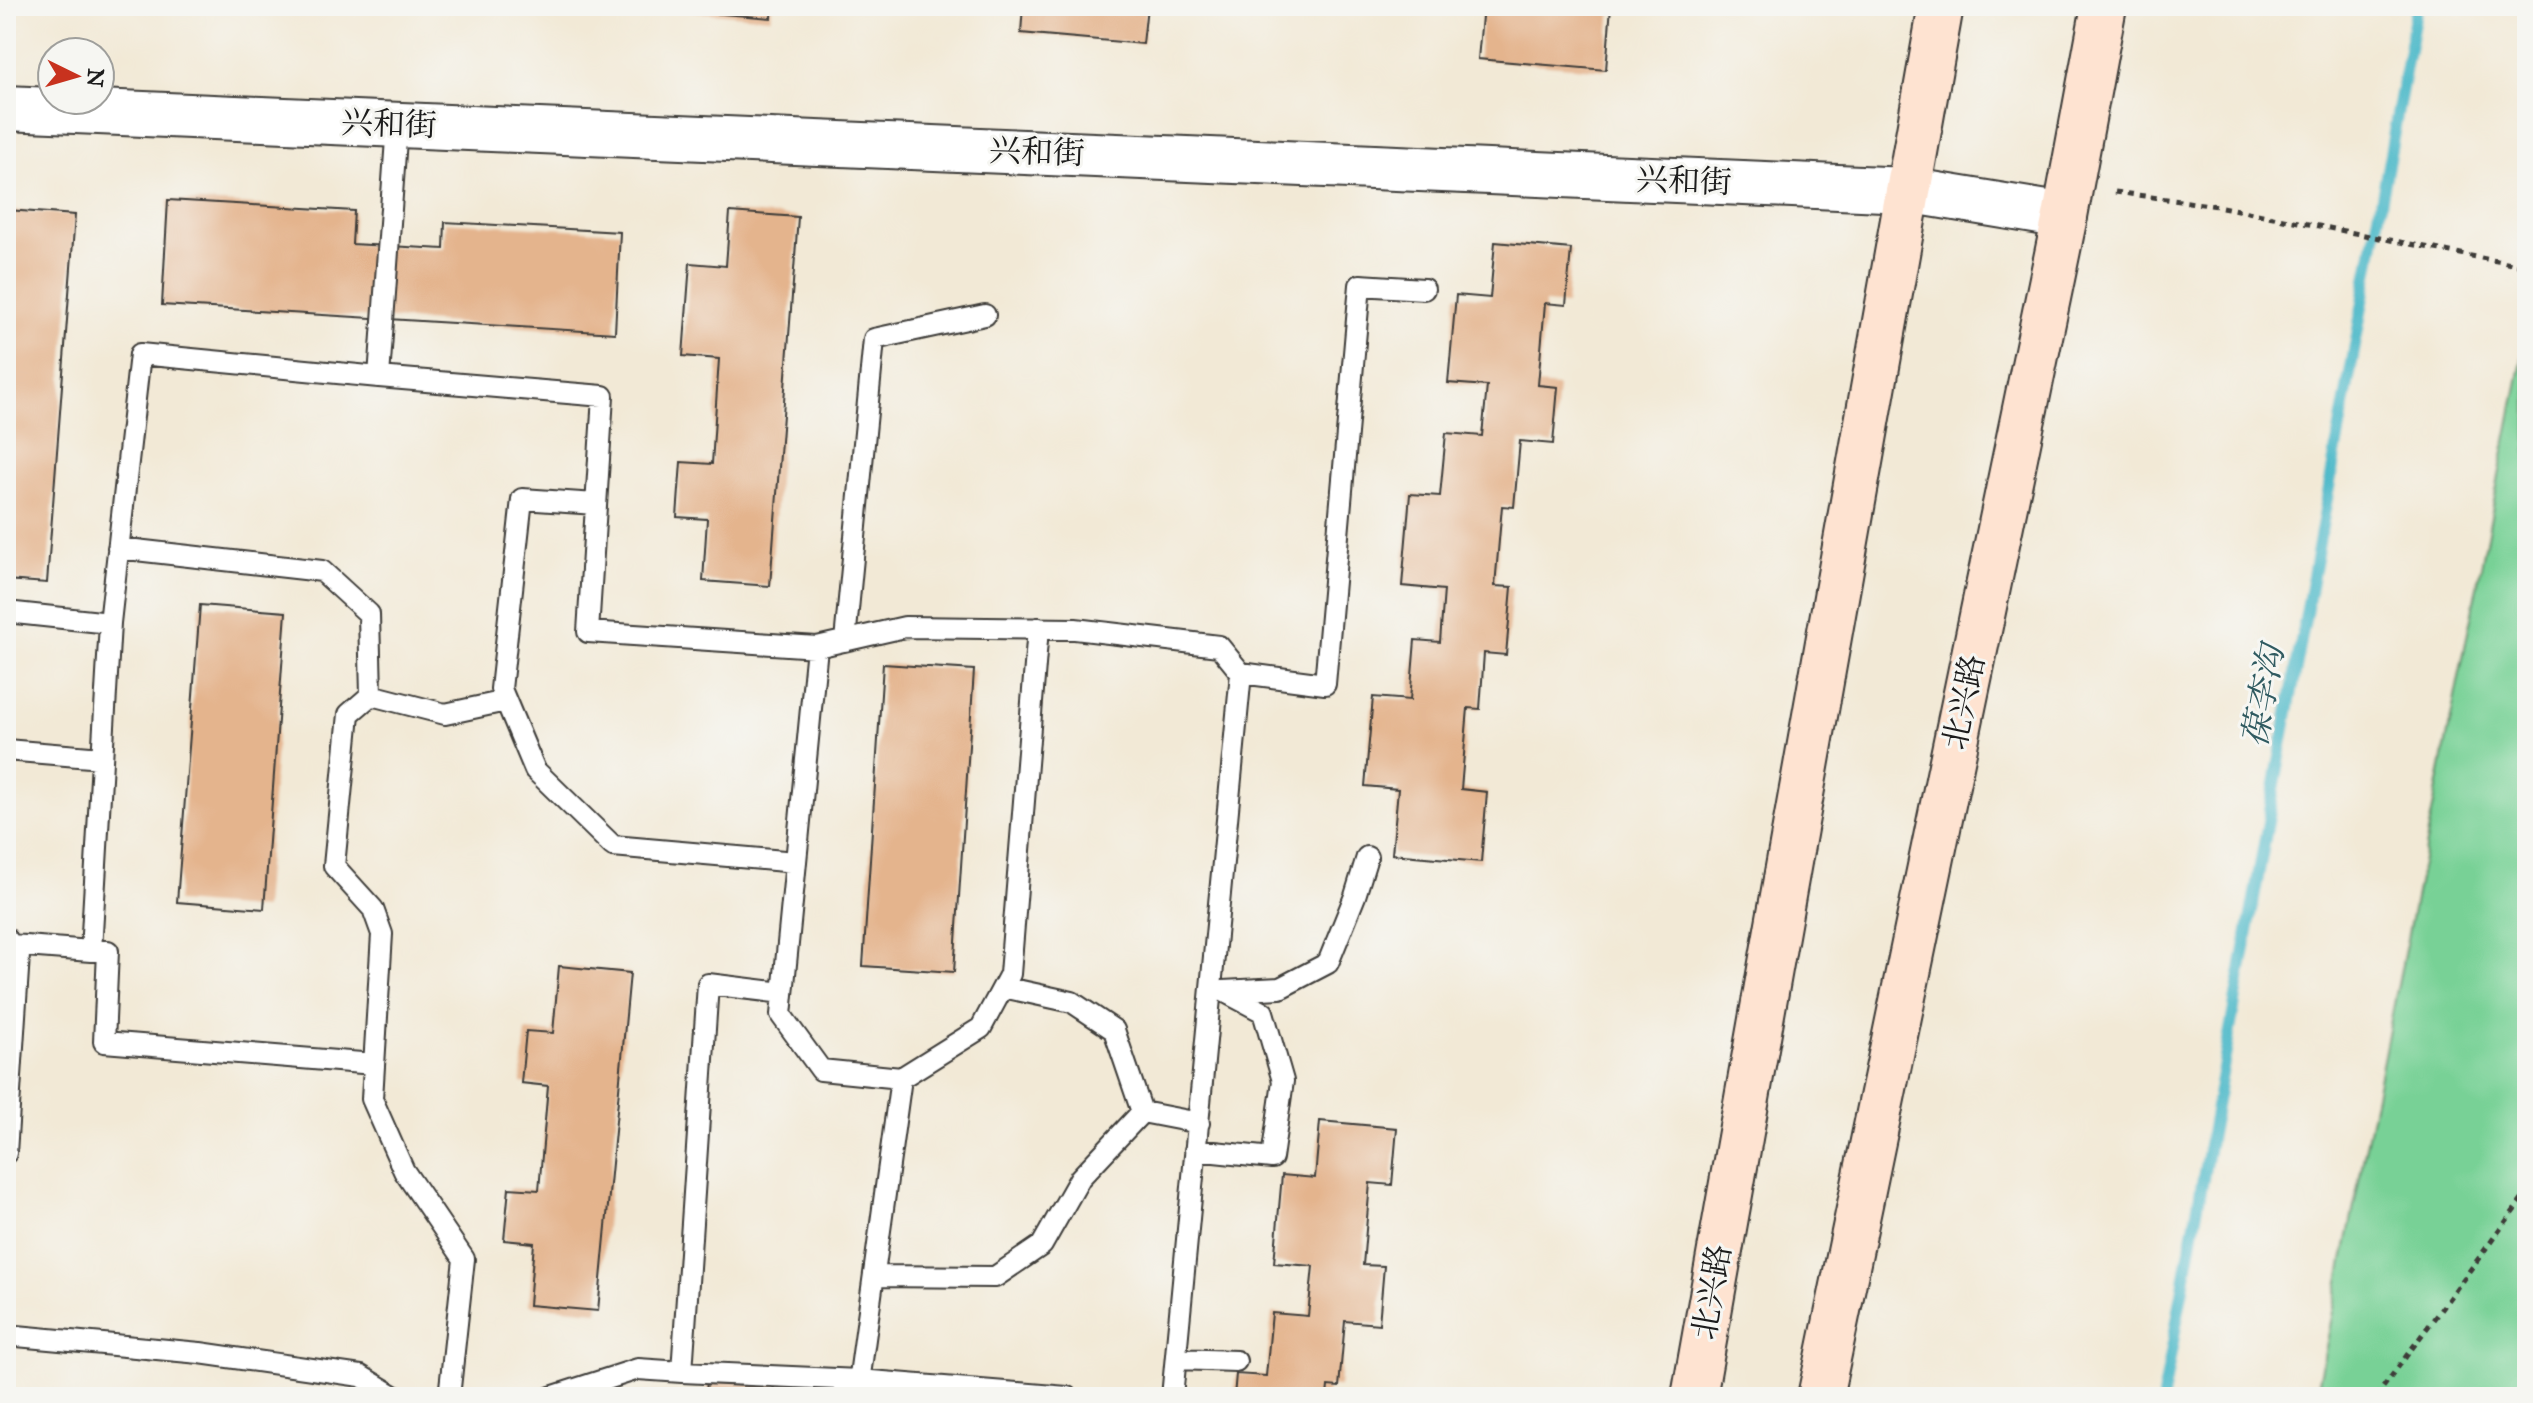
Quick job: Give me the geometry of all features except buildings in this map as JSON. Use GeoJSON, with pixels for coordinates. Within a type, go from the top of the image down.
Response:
{"type":"FeatureCollection","features":[{"type":"Feature","properties":{"kind":"main road","name":"北兴路"},"geometry":{"type":"LineString","coordinates":[[1694,1397],[1941,6]]}},
{"type":"Feature","properties":{"kind":"main road","name":"北兴路"},"geometry":{"type":"LineString","coordinates":[[1820,1397],[2068,202],[2104,6]]}},
{"type":"Feature","properties":{"kind":"street","name":"兴和街"},"geometry":{"type":"LineString","coordinates":[[6,108],[1907,190],[2068,202]]}},
{"type":"Feature","properties":{"kind":"lane"},"geometry":{"type":"LineString","coordinates":[[379,377],[397,125]]}},
{"type":"Feature","properties":{"kind":"lane"},"geometry":{"type":"LineString","coordinates":[[91,951],[110,623],[140,354],[603,396],[588,632],[817,647],[905,627],[1075,629],[1219,646],[1241,673],[1325,684],[1360,285],[1424,289]]}},
{"type":"Feature","properties":{"kind":"lane"},"geometry":{"type":"LineString","coordinates":[[845,641],[874,339],[985,315]]}},
{"type":"Feature","properties":{"kind":"lane"},"geometry":{"type":"LineString","coordinates":[[596,504],[522,499],[501,689],[535,770],[613,846],[796,862]]}},
{"type":"Feature","properties":{"kind":"lane"},"geometry":{"type":"LineString","coordinates":[[118,548],[322,571],[369,614],[371,695]]}},
{"type":"Feature","properties":{"kind":"lane"},"geometry":{"type":"LineString","coordinates":[[6,612],[110,623]]}},
{"type":"Feature","properties":{"kind":"lane"},"geometry":{"type":"LineString","coordinates":[[817,647],[781,1015],[821,1070],[901,1078],[981,1028],[1010,974],[1038,628]]}},
{"type":"Feature","properties":{"kind":"lane"},"geometry":{"type":"LineString","coordinates":[[1172,1397],[1241,673]]}},
{"type":"Feature","properties":{"kind":"lane"},"geometry":{"type":"LineString","coordinates":[[371,695],[445,714],[506,701]]}},
{"type":"Feature","properties":{"kind":"lane"},"geometry":{"type":"LineString","coordinates":[[371,695],[349,714],[334,866],[373,909],[382,934],[372,1099],[404,1171],[464,1259],[449,1397]]}},
{"type":"Feature","properties":{"kind":"lane"},"geometry":{"type":"LineString","coordinates":[[6,750],[102,758]]}},
{"type":"Feature","properties":{"kind":"lane"},"geometry":{"type":"LineString","coordinates":[[1195,1150],[1272,1158],[1283,1081],[1263,1012],[1223,991],[1280,988],[1328,963],[1367,857]]}},
{"type":"Feature","properties":{"kind":"lane"},"geometry":{"type":"LineString","coordinates":[[9,942],[108,951],[104,1042],[374,1064]]}},
{"type":"Feature","properties":{"kind":"lane"},"geometry":{"type":"LineString","coordinates":[[6,1153],[19,955],[9,942]]}},
{"type":"Feature","properties":{"kind":"lane"},"geometry":{"type":"LineString","coordinates":[[682,1372],[708,984],[783,993]]}},
{"type":"Feature","properties":{"kind":"lane"},"geometry":{"type":"LineString","coordinates":[[1003,987],[1072,1002],[1114,1030],[1142,1112]]}},
{"type":"Feature","properties":{"kind":"lane"},"geometry":{"type":"LineString","coordinates":[[858,1388],[901,1078]]}},
{"type":"Feature","properties":{"kind":"lane"},"geometry":{"type":"LineString","coordinates":[[1142,1112],[1199,1123]]}},
{"type":"Feature","properties":{"kind":"lane"},"geometry":{"type":"LineString","coordinates":[[874,1276],[995,1277],[1042,1245],[1080,1178],[1142,1112]]}},
{"type":"Feature","properties":{"kind":"lane"},"geometry":{"type":"LineString","coordinates":[[6,1335],[200,1353],[361,1376],[396,1397]]}},
{"type":"Feature","properties":{"kind":"lane"},"geometry":{"type":"LineString","coordinates":[[1176,1359],[1236,1361]]}},
{"type":"Feature","properties":{"kind":"lane"},"geometry":{"type":"LineString","coordinates":[[551,1397],[638,1369],[858,1388],[1067,1397]]}},
{"type":"Feature","properties":{"kind":"path"},"geometry":{"type":"LineString","coordinates":[[2068,202],[2217,206],[2524,266]]}},
{"type":"Feature","properties":{"kind":"path"},"geometry":{"type":"LineString","coordinates":[[2376,1397],[2527,1193]]}},
{"type":"Feature","properties":{"kind":"green space"},"geometry":{"type":"Polygon","coordinates":[[[2527,335],[2527,1397],[2316,1397],[2527,335]]]}},
{"type":"Feature","properties":{"kind":"waterway","name":"葆李沟"},"geometry":{"type":"LineString","coordinates":[[2163,1397],[2417,6]]}}]}
